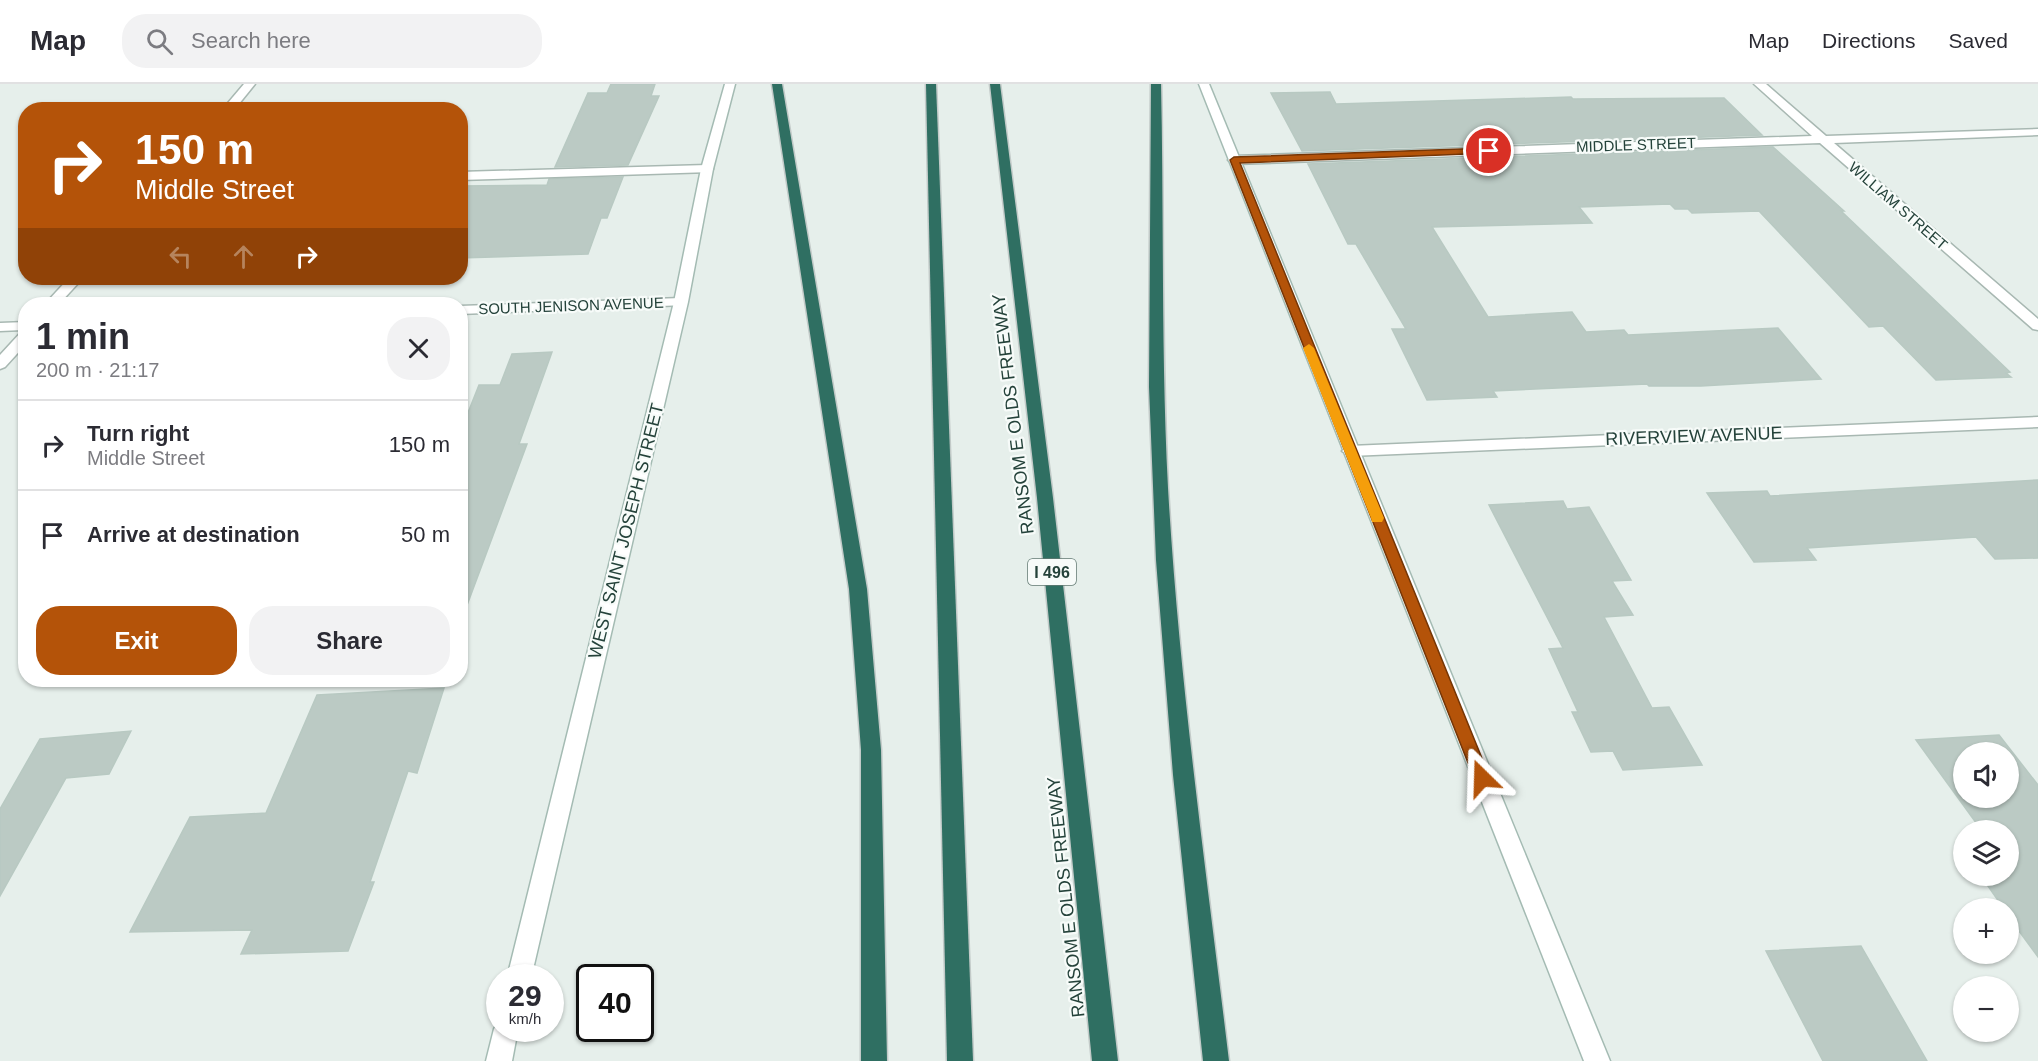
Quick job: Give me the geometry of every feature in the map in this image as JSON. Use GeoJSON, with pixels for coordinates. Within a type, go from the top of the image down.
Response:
{"type":"FeatureCollection","features":[{"type":"Feature","properties":{"kind":"highway"},"geometry":{"type":"LineString","coordinates":[[777,84],[858,589],[871,750],[874,1061]]}},
{"type":"Feature","properties":{"kind":"highway"},"geometry":{"type":"LineString","coordinates":[[931,84],[960,1061]]}},
{"type":"Feature","properties":{"kind":"highway","name":"RANSOM E OLDS FREEWAY"},"geometry":{"type":"LineString","coordinates":[[995,84],[1046,509],[1105,1061]]}},
{"type":"Feature","properties":{"kind":"highway"},"geometry":{"type":"LineString","coordinates":[[1156,84],[1162,508],[1184,775],[1216,1061]]}},
{"type":"Feature","properties":{"kind":"street"},"geometry":{"type":"LineString","coordinates":[[234,102],[250,84]]}},
{"type":"Feature","properties":{"kind":"street","name":"WEST SAINT JOSEPH STREET"},"geometry":{"type":"LineString","coordinates":[[522,964],[681,302],[707,168],[730,84]]}},
{"type":"Feature","properties":{"kind":"street"},"geometry":{"type":"LineString","coordinates":[[1204,84],[1597,1061]]}},
{"type":"Feature","properties":{"kind":"street","name":"WILLIAM STREET"},"geometry":{"type":"LineString","coordinates":[[1759,84],[2038,326]]}},
{"type":"Feature","properties":{"kind":"street","name":"MIDDLE STREET"},"geometry":{"type":"LineString","coordinates":[[1234,160],[2038,132]]}},
{"type":"Feature","properties":{"kind":"street"},"geometry":{"type":"LineString","coordinates":[[468,176],[707,168]]}},
{"type":"Feature","properties":{"kind":"street"},"geometry":{"type":"LineString","coordinates":[[58,297],[70,285]]}},
{"type":"Feature","properties":{"kind":"street","name":"SOUTH JENISON AVENUE"},"geometry":{"type":"LineString","coordinates":[[468,310],[681,302]]}},
{"type":"Feature","properties":{"kind":"street"},"geometry":{"type":"LineString","coordinates":[[0,327],[18,326]]}},
{"type":"Feature","properties":{"kind":"street"},"geometry":{"type":"LineString","coordinates":[[0,364],[18,343]]}},
{"type":"Feature","properties":{"kind":"street","name":"RIVERVIEW AVENUE"},"geometry":{"type":"LineString","coordinates":[[1350,451],[2038,422]]}},
{"type":"Feature","properties":{"kind":"street"},"geometry":{"type":"LineString","coordinates":[[499,1061],[503,1042]]}},
{"type":"Feature","properties":{"kind":"building"},"geometry":{"type":"Polygon","coordinates":[[[611,84],[655,84],[651,96],[659,96],[628,165],[555,167],[588,93],[607,93],[611,84]]]}},
{"type":"Feature","properties":{"kind":"building"},"geometry":{"type":"Polygon","coordinates":[[[1330,92],[1336,104],[1571,97],[1573,99],[1724,98],[1762,135],[1302,151],[1271,93],[1330,92]]]}},
{"type":"Feature","properties":{"kind":"building"},"geometry":{"type":"Polygon","coordinates":[[[1773,147],[1844,211],[1841,211],[2010,372],[2006,373],[2011,377],[1936,380],[1883,326],[1869,327],[1759,211],[1692,213],[1688,209],[1675,209],[1670,204],[1579,207],[1592,223],[1432,227],[1488,317],[1572,312],[1586,332],[1624,330],[1628,335],[1778,328],[1821,379],[1701,386],[1649,386],[1647,384],[1493,391],[1497,397],[1427,400],[1392,329],[1406,329],[1356,244],[1348,244],[1308,164],[1773,147]]]}},
{"type":"Feature","properties":{"kind":"building"},"geometry":{"type":"Polygon","coordinates":[[[623,177],[607,218],[601,218],[588,254],[468,258],[468,186],[547,185],[549,179],[623,177]]]}},
{"type":"Feature","properties":{"kind":"building"},"geometry":{"type":"Polygon","coordinates":[[[552,352],[519,444],[527,444],[468,603],[468,413],[479,385],[500,385],[512,354],[552,352]]]}},
{"type":"Feature","properties":{"kind":"building"},"geometry":{"type":"Polygon","coordinates":[[[2038,480],[2038,558],[1995,559],[1976,537],[1807,548],[1816,560],[1754,562],[1707,493],[1767,491],[1770,496],[2038,480]]]}},
{"type":"Feature","properties":{"kind":"building"},"geometry":{"type":"Polygon","coordinates":[[[1563,501],[1567,509],[1589,507],[1631,580],[1612,581],[1633,615],[1604,617],[1652,708],[1669,707],[1702,765],[1623,770],[1613,751],[1591,752],[1572,712],[1578,712],[1549,649],[1563,648],[1489,505],[1563,501]]]}},
{"type":"Feature","properties":{"kind":"building"},"geometry":{"type":"Polygon","coordinates":[[[444,688],[417,773],[408,771],[370,882],[374,882],[348,951],[241,954],[252,930],[130,932],[190,817],[266,813],[317,695],[444,688]]]}},
{"type":"Feature","properties":{"kind":"building"},"geometry":{"type":"Polygon","coordinates":[[[131,731],[109,774],[66,778],[0,896],[0,809],[40,739],[131,731]]]}},
{"type":"Feature","properties":{"kind":"building"},"geometry":{"type":"Polygon","coordinates":[[[1999,735],[2004,742],[1953,742],[1953,791],[1916,740],[1999,735]]]}},
{"type":"Feature","properties":{"kind":"building"},"geometry":{"type":"Polygon","coordinates":[[[2019,761],[2038,785],[2038,957],[2019,931],[2019,898],[1996,898],[1988,886],[2019,886],[2019,820],[1974,820],[1965,808],[2019,808],[2019,761]]]}},
{"type":"Feature","properties":{"kind":"building"},"geometry":{"type":"Polygon","coordinates":[[[1861,946],[1927,1061],[1823,1061],[1766,951],[1861,946]]]}},
{"type":"Feature","properties":{"kind":"slow traffic"},"geometry":{"type":"LineString","coordinates":[[1309,348],[1377,518]]}},
{"type":"Feature","properties":{"kind":"route"},"geometry":{"type":"LineString","coordinates":[[1482,778],[1234,160],[1489,151]]}}]}
